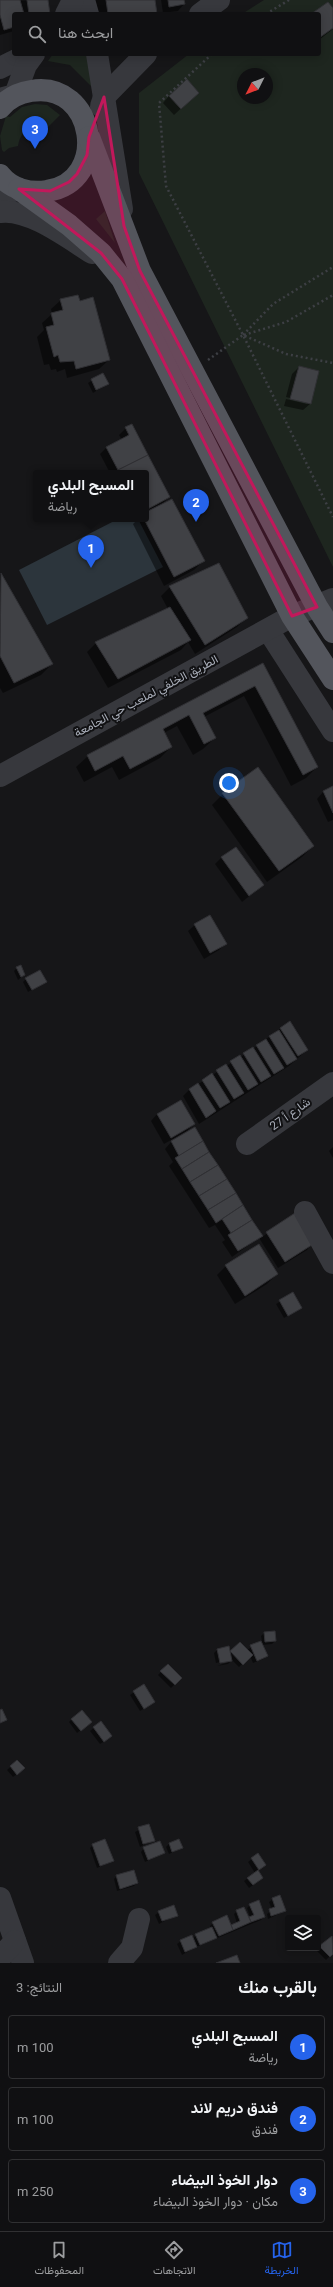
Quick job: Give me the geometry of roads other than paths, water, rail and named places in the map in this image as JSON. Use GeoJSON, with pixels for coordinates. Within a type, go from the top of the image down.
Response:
{"type":"FeatureCollection","features":[{"type":"Feature","properties":{"kind":"main road"},"geometry":{"type":"LineString","coordinates":[[4,97],[24,92],[45,90],[64,97],[72,103],[84,119],[89,137],[140,271],[192,371],[326,605],[333,632]]}},
{"type":"Feature","properties":{"kind":"main road"},"geometry":{"type":"LineString","coordinates":[[10,192],[44,192],[60,187],[69,182],[83,165],[87,155],[89,137]]}},
{"type":"Feature","properties":{"kind":"main road"},"geometry":{"type":"LineString","coordinates":[[0,175],[10,192],[69,225],[101,253],[122,279],[292,616],[333,679]]}},
{"type":"Feature","properties":{"kind":"street"},"geometry":{"type":"LineString","coordinates":[[67,12],[73,0]]}},
{"type":"Feature","properties":{"kind":"street"},"geometry":{"type":"LineString","coordinates":[[84,0],[87,12]]}},
{"type":"Feature","properties":{"kind":"street"},"geometry":{"type":"LineString","coordinates":[[203,12],[219,0]]}},
{"type":"Feature","properties":{"kind":"street"},"geometry":{"type":"LineString","coordinates":[[0,68],[24,56]]}},
{"type":"Feature","properties":{"kind":"street"},"geometry":{"type":"LineString","coordinates":[[4,97],[33,56]]}},
{"type":"Feature","properties":{"kind":"street"},"geometry":{"type":"LineString","coordinates":[[97,56],[124,226]]}},
{"type":"Feature","properties":{"kind":"street"},"geometry":{"type":"LineString","coordinates":[[89,137],[104,97],[144,56]]}},
{"type":"Feature","properties":{"kind":"street"},"geometry":{"type":"LineString","coordinates":[[0,212],[10,211],[42,223],[108,262]]}},
{"type":"Feature","properties":{"kind":"street","name":"الطريق الخلفي لملعب حي الجامعة"},"geometry":{"type":"LineString","coordinates":[[0,776],[292,616],[326,605]]}},
{"type":"Feature","properties":{"kind":"street"},"geometry":{"type":"LineString","coordinates":[[268,630],[333,731]]}},
{"type":"Feature","properties":{"kind":"street","name":"شارع أ 27"},"geometry":{"type":"LineString","coordinates":[[247,1144],[333,1083]]}},
{"type":"Feature","properties":{"kind":"street"},"geometry":{"type":"LineString","coordinates":[[305,1212],[333,1263]]}},
{"type":"Feature","properties":{"kind":"street"},"geometry":{"type":"LineString","coordinates":[[0,1898],[23,1963]]}},
{"type":"Feature","properties":{"kind":"street"},"geometry":{"type":"LineString","coordinates":[[120,1963],[132,1948],[139,1919]]}},
{"type":"Feature","properties":{"kind":"street"},"geometry":{"type":"LineString","coordinates":[[0,1958],[15,1941]]}},
{"type":"Feature","properties":{"kind":"place","name":"دوار الخوذ البيضاء"},"geometry":{"type":"Point","coordinates":[35,149]}},
{"type":"Feature","properties":{"kind":"place","name":"فندق دريم لاند"},"geometry":{"type":"Point","coordinates":[196,522]}},
{"type":"Feature","properties":{"kind":"place","name":"المسبح البلدي"},"geometry":{"type":"Point","coordinates":[91,568]}}]}
